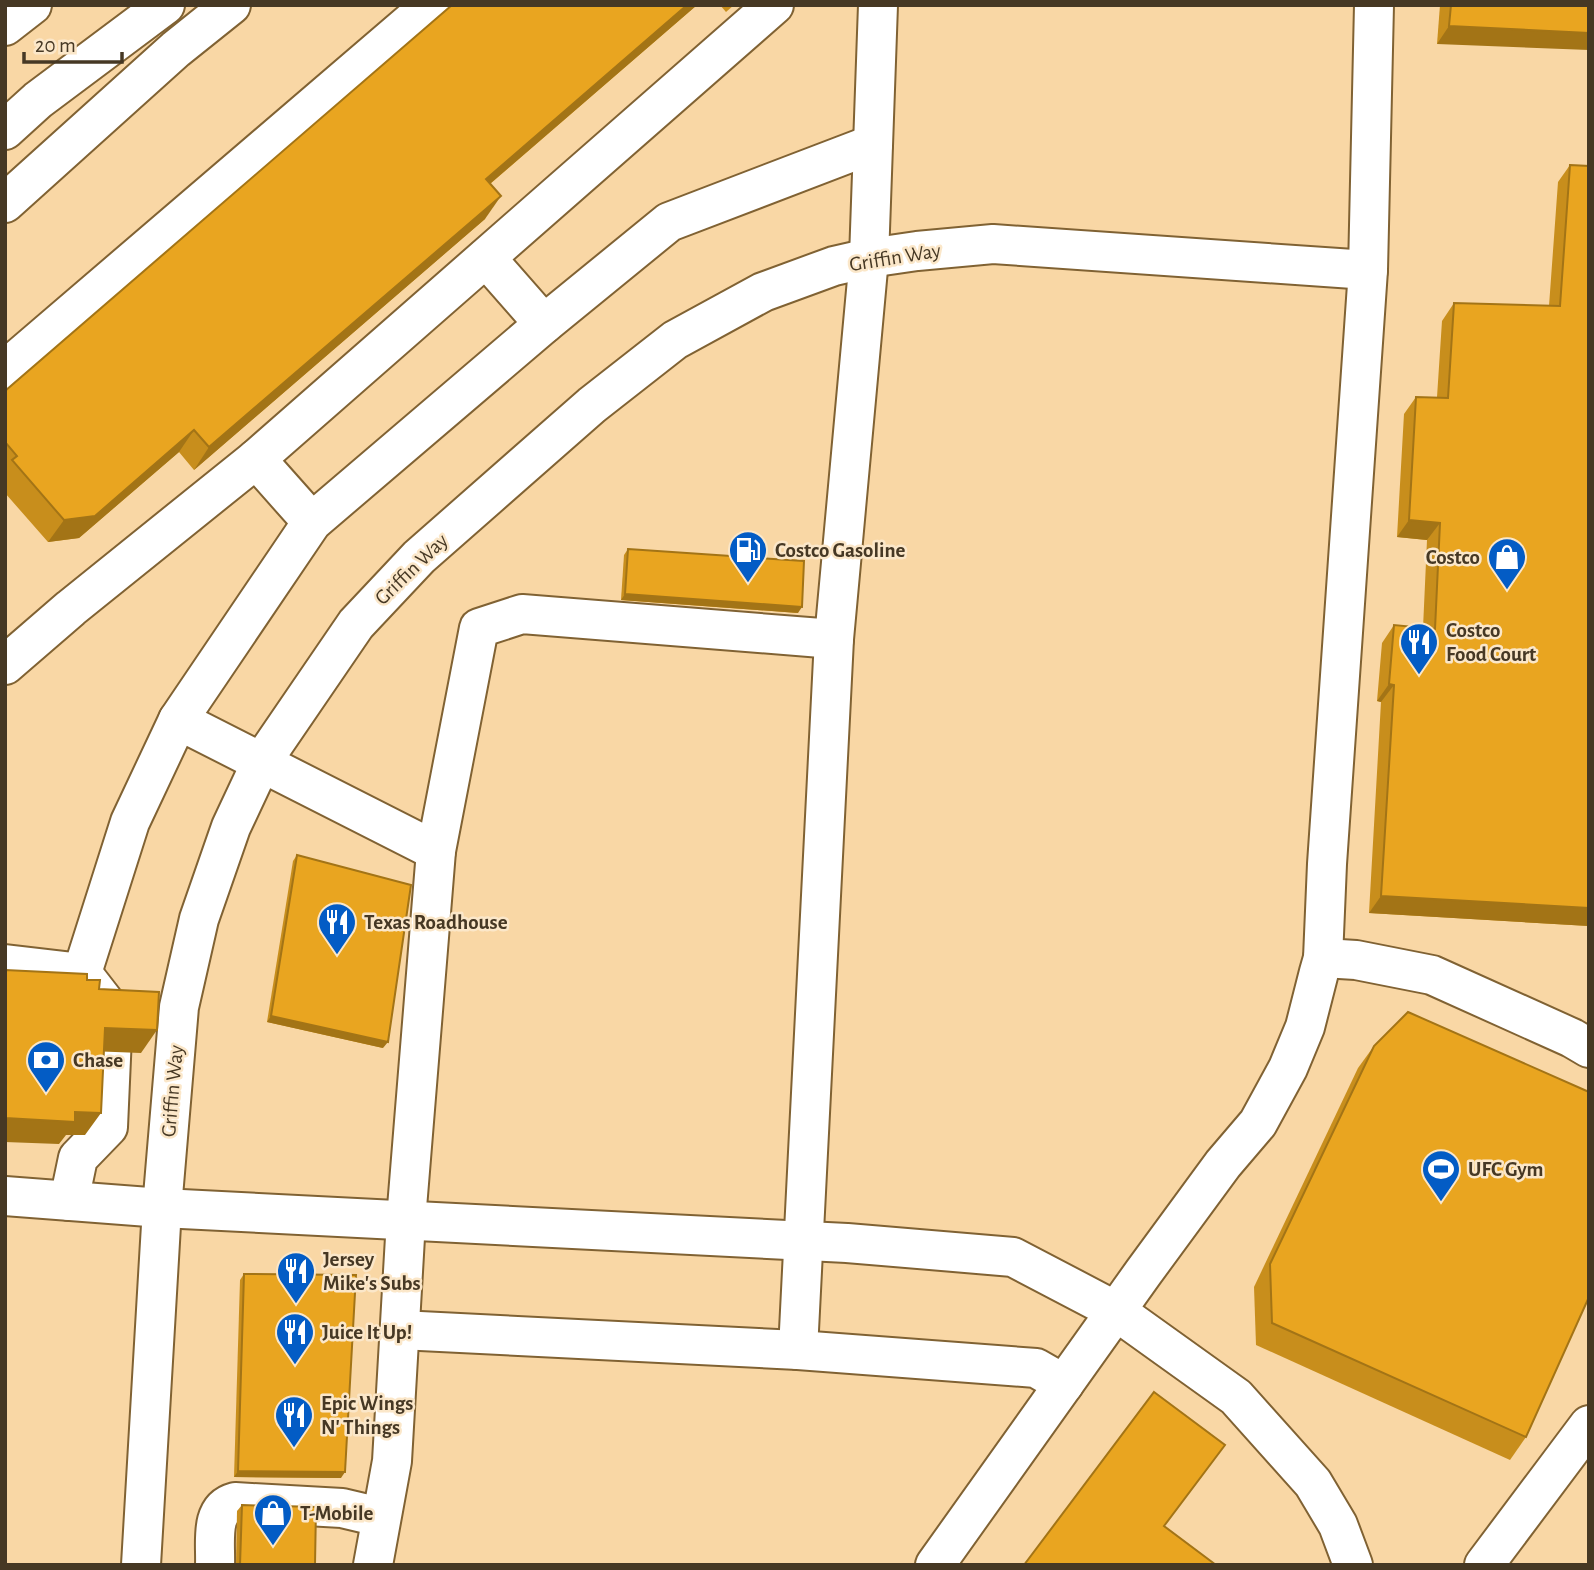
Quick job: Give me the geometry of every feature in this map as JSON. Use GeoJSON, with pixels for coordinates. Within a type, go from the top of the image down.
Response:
{"type":"FeatureCollection","features":[{"type":"Feature","properties":{"kind":"main road"},"geometry":{"type":"LineString","coordinates":[[5,26],[32,5]]}},
{"type":"Feature","properties":{"kind":"main road"},"geometry":{"type":"LineString","coordinates":[[5,130],[38,100],[165,5]]}},
{"type":"Feature","properties":{"kind":"main road"},"geometry":{"type":"LineString","coordinates":[[5,203],[176,50],[231,5]]}},
{"type":"Feature","properties":{"kind":"main road"},"geometry":{"type":"LineString","coordinates":[[5,370],[431,5]]}},
{"type":"Feature","properties":{"kind":"main road"},"geometry":{"type":"LineString","coordinates":[[5,665],[71,608],[256,459],[774,5]]}},
{"type":"Feature","properties":{"kind":"main road"},"geometry":{"type":"LineString","coordinates":[[798,1350],[834,639],[869,258],[878,5]]}},
{"type":"Feature","properties":{"kind":"main road"},"geometry":{"type":"LineString","coordinates":[[935,1565],[1223,1164],[1258,1123],[1288,1068],[1305,1027],[1323,958],[1327,864],[1368,270],[1374,5]]}},
{"type":"Feature","properties":{"kind":"main road"},"geometry":{"type":"LineString","coordinates":[[82,973],[130,822],[178,720],[312,522],[544,324],[669,222],[873,144]]}},
{"type":"Feature","properties":{"kind":"main road","name":"Griffin Way"},"geometry":{"type":"LineString","coordinates":[[141,1565],[162,1208],[182,995],[199,919],[231,827],[261,762],[356,624],[419,557],[592,405],[675,340],[763,292],[834,266],[917,251],[993,244],[1368,270]]}},
{"type":"Feature","properties":{"kind":"main road"},"geometry":{"type":"LineString","coordinates":[[486,258],[544,324]]}},
{"type":"Feature","properties":{"kind":"main road"},"geometry":{"type":"LineString","coordinates":[[256,459],[312,522]]}},
{"type":"Feature","properties":{"kind":"main road"},"geometry":{"type":"LineString","coordinates":[[373,1565],[392,1461],[406,1220],[436,851],[479,628],[522,614],[834,639]]}},
{"type":"Feature","properties":{"kind":"main road"},"geometry":{"type":"LineString","coordinates":[[178,720],[436,851]]}},
{"type":"Feature","properties":{"kind":"main road"},"geometry":{"type":"LineString","coordinates":[[1323,958],[1356,960],[1432,975],[1589,1048]]}},
{"type":"Feature","properties":{"kind":"main road"},"geometry":{"type":"LineString","coordinates":[[5,964],[82,973],[113,1013],[108,1127],[78,1158],[69,1201]]}},
{"type":"Feature","properties":{"kind":"main road"},"geometry":{"type":"LineString","coordinates":[[5,1196],[162,1208],[803,1241],[1013,1257],[1116,1311],[1236,1397],[1313,1483],[1338,1525],[1353,1565]]}},
{"type":"Feature","properties":{"kind":"main road"},"geometry":{"type":"LineString","coordinates":[[400,1330],[798,1350],[1036,1368],[1064,1384]]}},
{"type":"Feature","properties":{"kind":"main road"},"geometry":{"type":"LineString","coordinates":[[1484,1565],[1589,1425]]}},
{"type":"Feature","properties":{"kind":"main road"},"geometry":{"type":"LineString","coordinates":[[215,1565],[217,1518],[222,1508],[235,1502],[342,1508],[380,1517]]}},
{"type":"Feature","properties":{"kind":"building"},"geometry":{"type":"Polygon","coordinates":[[[452,5],[687,5],[486,179],[501,196],[209,447],[194,430],[95,516],[64,520],[12,460],[17,456],[5,442],[5,391],[452,5]]]}},
{"type":"Feature","properties":{"kind":"building"},"geometry":{"type":"Polygon","coordinates":[[[1451,5],[1589,5],[1589,33],[1449,26],[1451,5]]]}},
{"type":"Feature","properties":{"kind":"building","name":"Costco"},"geometry":{"type":"Polygon","coordinates":[[[1570,165],[1589,166],[1589,908],[1381,896],[1394,685],[1389,684],[1394,625],[1435,629],[1440,523],[1409,520],[1416,397],[1448,398],[1454,303],[1560,306],[1570,165]]]}},
{"type":"Feature","properties":{"kind":"building"},"geometry":{"type":"Polygon","coordinates":[[[628,549],[804,561],[802,607],[625,594],[628,549]]]}},
{"type":"Feature","properties":{"kind":"building","name":"Texas Roadhouse"},"geometry":{"type":"Polygon","coordinates":[[[297,855],[411,885],[388,1042],[271,1016],[297,855]]]}},
{"type":"Feature","properties":{"kind":"building","name":"Chase"},"geometry":{"type":"Polygon","coordinates":[[[5,970],[87,974],[87,980],[100,980],[99,989],[159,992],[157,1030],[105,1028],[101,1113],[75,1112],[75,1122],[5,1118],[5,970]]]}},
{"type":"Feature","properties":{"kind":"building","name":"UFC Gym"},"geometry":{"type":"Polygon","coordinates":[[[1408,1012],[1589,1092],[1589,1297],[1526,1437],[1272,1323],[1270,1264],[1374,1046],[1408,1012]]]}},
{"type":"Feature","properties":{"kind":"building"},"geometry":{"type":"Polygon","coordinates":[[[244,1274],[356,1275],[345,1472],[238,1471],[244,1274]]]}},
{"type":"Feature","properties":{"kind":"building"},"geometry":{"type":"Polygon","coordinates":[[[1154,1392],[1225,1445],[1164,1526],[1216,1565],[1024,1565],[1154,1392]]]}},
{"type":"Feature","properties":{"kind":"building"},"geometry":{"type":"Polygon","coordinates":[[[242,1505],[316,1507],[315,1565],[240,1565],[242,1505]]]}},
{"type":"Feature","properties":{"kind":"place","name":"Costco Gasoline"},"geometry":{"type":"Point","coordinates":[748,584]}},
{"type":"Feature","properties":{"kind":"place","name":"Costco"},"geometry":{"type":"Point","coordinates":[1507,591]}},
{"type":"Feature","properties":{"kind":"place","name":"Costco Food Court"},"geometry":{"type":"Point","coordinates":[1419,676]}},
{"type":"Feature","properties":{"kind":"place","name":"Texas Roadhouse"},"geometry":{"type":"Point","coordinates":[337,956]}},
{"type":"Feature","properties":{"kind":"place","name":"Chase"},"geometry":{"type":"Point","coordinates":[46,1094]}},
{"type":"Feature","properties":{"kind":"place","name":"UFC Gym"},"geometry":{"type":"Point","coordinates":[1441,1203]}},
{"type":"Feature","properties":{"kind":"place","name":"Jersey Mike's Subs"},"geometry":{"type":"Point","coordinates":[296,1305]}},
{"type":"Feature","properties":{"kind":"place","name":"Juice It Up!"},"geometry":{"type":"Point","coordinates":[295,1366]}},
{"type":"Feature","properties":{"kind":"place","name":"Epic Wings N' Things"},"geometry":{"type":"Point","coordinates":[294,1449]}},
{"type":"Feature","properties":{"kind":"place","name":"T-Mobile"},"geometry":{"type":"Point","coordinates":[273,1547]}}]}
